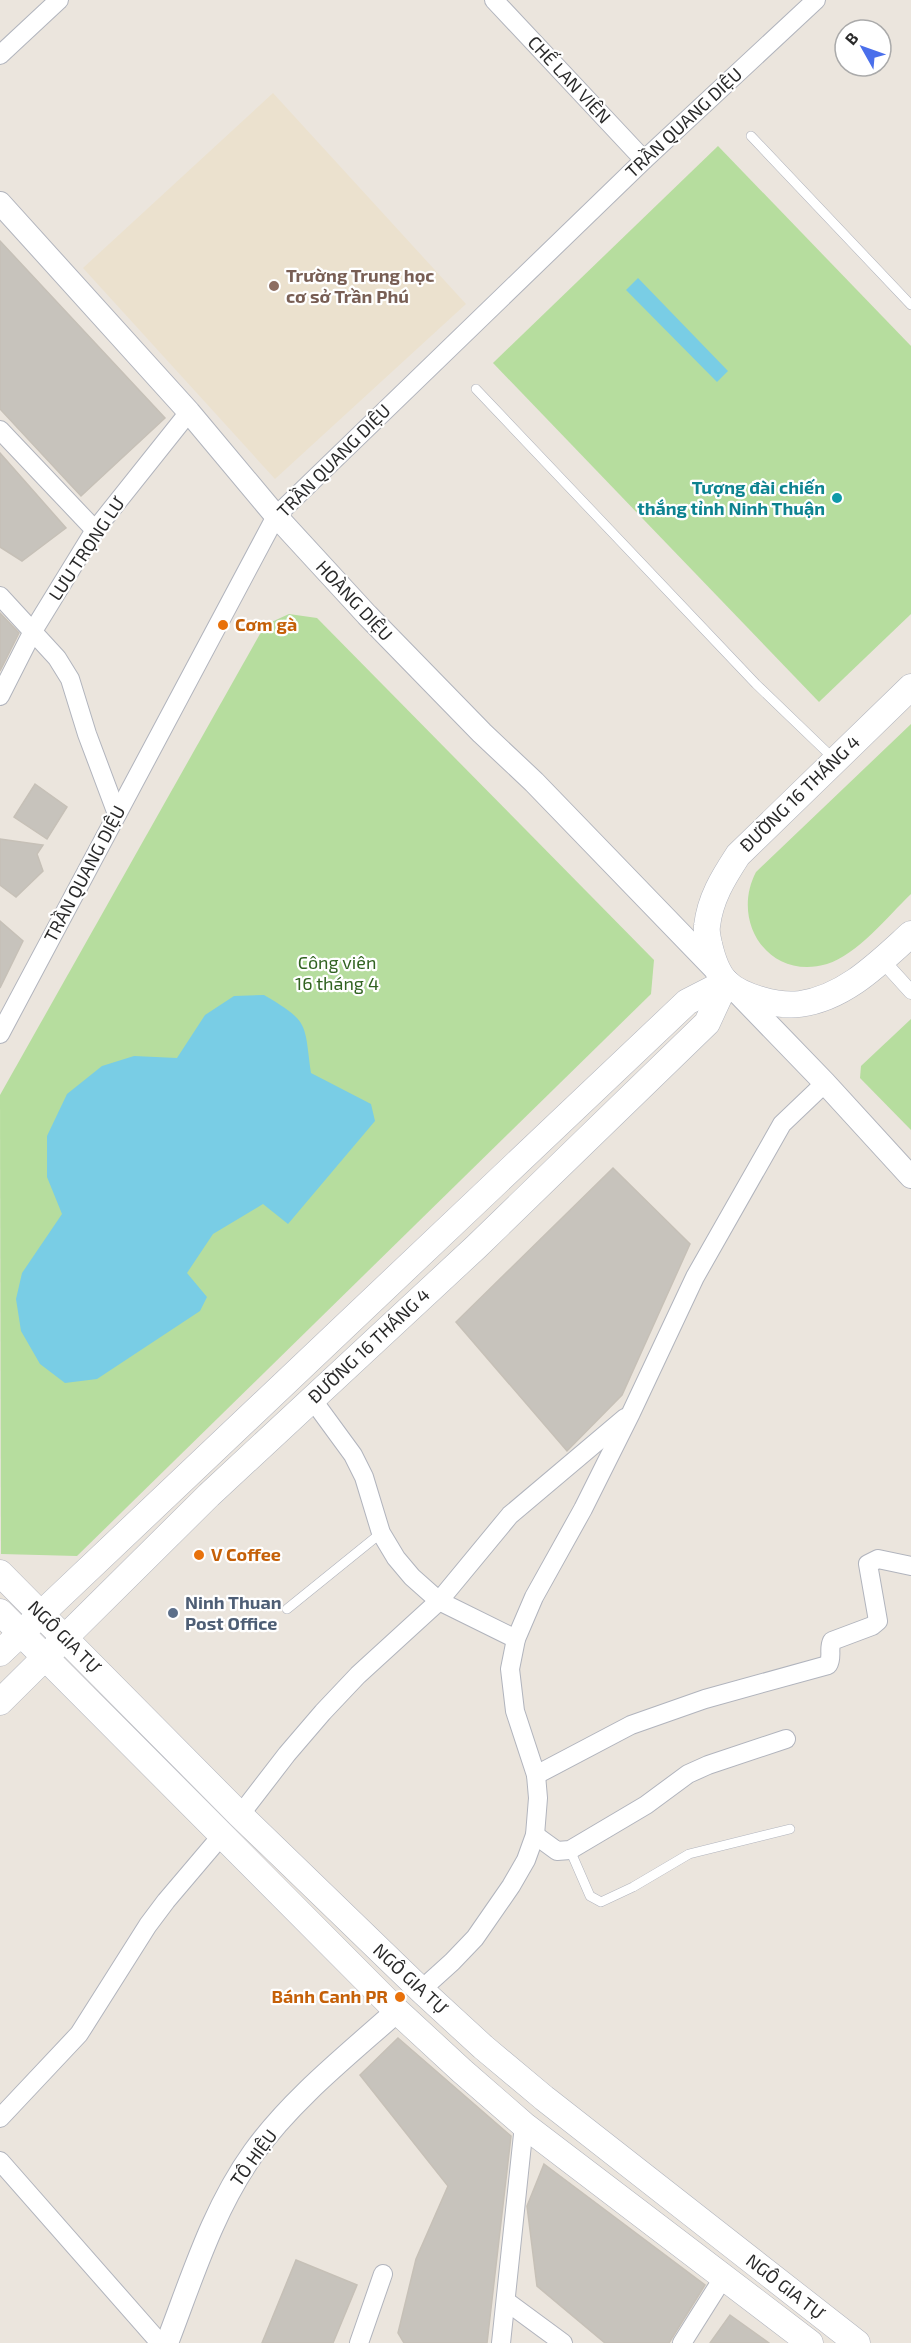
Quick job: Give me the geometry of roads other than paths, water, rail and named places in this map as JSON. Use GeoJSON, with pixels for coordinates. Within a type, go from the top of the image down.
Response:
{"type":"FeatureCollection","features":[{"type":"Feature","properties":{"kind":"main road","name":"ĐƯỜNG 16 THÁNG 4"},"geometry":{"type":"LineString","coordinates":[[726,982],[712,958],[706,929],[711,904],[721,882],[738,855],[911,687]]}},
{"type":"Feature","properties":{"kind":"main road"},"geometry":{"type":"LineString","coordinates":[[726,982],[749,996],[774,1003],[800,1004],[853,984],[911,934]]}},
{"type":"Feature","properties":{"kind":"main road","name":"ĐƯỜNG 16 THÁNG 4"},"geometry":{"type":"LineString","coordinates":[[0,1653],[687,1002],[726,982]]}},
{"type":"Feature","properties":{"kind":"main road","name":"ĐƯỜNG 16 THÁNG 4"},"geometry":{"type":"LineString","coordinates":[[0,1702],[210,1495],[476,1247],[707,1023],[726,982]]}},
{"type":"Feature","properties":{"kind":"main road"},"geometry":{"type":"LineString","coordinates":[[453,1224],[476,1247]]}},
{"type":"Feature","properties":{"kind":"main road"},"geometry":{"type":"LineString","coordinates":[[360,1312],[382,1333]]}},
{"type":"Feature","properties":{"kind":"main road"},"geometry":{"type":"LineString","coordinates":[[188,1474],[210,1495]]}},
{"type":"Feature","properties":{"kind":"main road","name":"NGÔ GIA TỰ"},"geometry":{"type":"LineString","coordinates":[[0,1573],[240,1815],[421,1990],[544,2098],[857,2343]]}},
{"type":"Feature","properties":{"kind":"main road","name":"NGÔ GIA TỰ"},"geometry":{"type":"LineString","coordinates":[[0,1612],[398,2011],[462,2071],[524,2125],[810,2343]]}},
{"type":"Feature","properties":{"kind":"main road"},"geometry":{"type":"LineString","coordinates":[[222,1835],[240,1815]]}},
{"type":"Feature","properties":{"kind":"main road"},"geometry":{"type":"LineString","coordinates":[[398,2011],[421,1990]]}},
{"type":"Feature","properties":{"kind":"main road"},"geometry":{"type":"LineString","coordinates":[[524,2125],[544,2098]]}},
{"type":"Feature","properties":{"kind":"main road"},"geometry":{"type":"LineString","coordinates":[[723,2278],[740,2252]]}},
{"type":"Feature","properties":{"kind":"street"},"geometry":{"type":"LineString","coordinates":[[0,55],[59,0]]}},
{"type":"Feature","properties":{"kind":"street","name":"CHẾ LAN VIÊN"},"geometry":{"type":"LineString","coordinates":[[494,0],[644,160]]}},
{"type":"Feature","properties":{"kind":"street","name":"TRẦN QUANG DIỆU"},"geometry":{"type":"LineString","coordinates":[[0,1034],[276,516],[644,160],[816,0]]}},
{"type":"Feature","properties":{"kind":"street","name":"HOÀNG DIỆU"},"geometry":{"type":"LineString","coordinates":[[0,203],[189,412],[276,516],[420,670],[482,734],[534,782],[825,1083],[911,1177]]}},
{"type":"Feature","properties":{"kind":"street","name":"LƯU TRỌNG LƯ"},"geometry":{"type":"LineString","coordinates":[[0,696],[33,631],[95,530],[189,412]]}},
{"type":"Feature","properties":{"kind":"street"},"geometry":{"type":"LineString","coordinates":[[0,430],[95,530]]}},
{"type":"Feature","properties":{"kind":"street"},"geometry":{"type":"LineString","coordinates":[[0,596],[57,658],[70,679],[87,734],[117,814]]}},
{"type":"Feature","properties":{"kind":"street"},"geometry":{"type":"LineString","coordinates":[[882,960],[911,992]]}},
{"type":"Feature","properties":{"kind":"street"},"geometry":{"type":"LineString","coordinates":[[421,1990],[475,1938],[511,1886],[526,1860],[535,1835],[538,1798],[536,1775],[515,1711],[510,1669],[516,1639],[534,1597],[583,1509],[695,1277],[782,1124],[825,1083]]}},
{"type":"Feature","properties":{"kind":"street"},"geometry":{"type":"LineString","coordinates":[[312,1399],[352,1455],[364,1477],[381,1533],[396,1558],[412,1577],[439,1601],[516,1639]]}},
{"type":"Feature","properties":{"kind":"street"},"geometry":{"type":"LineString","coordinates":[[240,1815],[323,1712],[358,1675],[439,1601],[510,1515],[631,1413]]}},
{"type":"Feature","properties":{"kind":"street"},"geometry":{"type":"LineString","coordinates":[[536,1775],[631,1725],[705,1699],[828,1665],[832,1659],[830,1647],[832,1641],[872,1626],[878,1621],[868,1564],[878,1559],[911,1566]]}},
{"type":"Feature","properties":{"kind":"street"},"geometry":{"type":"LineString","coordinates":[[535,1835],[557,1851],[570,1850],[646,1805],[688,1774],[786,1739]]}},
{"type":"Feature","properties":{"kind":"street"},"geometry":{"type":"LineString","coordinates":[[0,2118],[79,2034],[154,1917],[222,1835]]}},
{"type":"Feature","properties":{"kind":"street","name":"TÔ HIỆU"},"geometry":{"type":"LineString","coordinates":[[167,2343],[219,2211],[255,2151],[325,2076],[398,2011]]}},
{"type":"Feature","properties":{"kind":"street"},"geometry":{"type":"LineString","coordinates":[[501,2343],[524,2125]]}},
{"type":"Feature","properties":{"kind":"street"},"geometry":{"type":"LineString","coordinates":[[0,2161],[160,2343]]}},
{"type":"Feature","properties":{"kind":"street"},"geometry":{"type":"LineString","coordinates":[[359,2343],[382,2274]]}},
{"type":"Feature","properties":{"kind":"street"},"geometry":{"type":"LineString","coordinates":[[682,2343],[723,2278]]}},
{"type":"Feature","properties":{"kind":"street"},"geometry":{"type":"LineString","coordinates":[[506,2301],[563,2343]]}},
{"type":"Feature","properties":{"kind":"lane"},"geometry":{"type":"LineString","coordinates":[[750,136],[911,305]]}},
{"type":"Feature","properties":{"kind":"lane"},"geometry":{"type":"LineString","coordinates":[[476,389],[756,684],[835,760]]}},
{"type":"Feature","properties":{"kind":"lane"},"geometry":{"type":"LineString","coordinates":[[287,1609],[381,1533]]}},
{"type":"Feature","properties":{"kind":"lane"},"geometry":{"type":"LineString","coordinates":[[570,1850],[590,1896],[601,1902],[633,1887],[688,1854],[790,1829]]}},
{"type":"Feature","properties":{"kind":"water"},"geometry":{"type":"Polygon","coordinates":[[[638,278],[728,371],[717,382],[626,290],[638,278]]]}},
{"type":"Feature","properties":{"kind":"water"},"geometry":{"type":"Polygon","coordinates":[[[264,995],[290,1012],[302,1025],[311,1073],[371,1104],[375,1121],[288,1224],[263,1204],[213,1234],[187,1273],[207,1297],[200,1311],[97,1379],[65,1383],[40,1364],[21,1331],[16,1299],[22,1273],[62,1214],[47,1177],[47,1136],[67,1094],[102,1066],[134,1056],[177,1058],[205,1015],[234,996],[264,995]]]}},
{"type":"Feature","properties":{"kind":"place","name":"Trường Trung học cơ sở Trần Phú"},"geometry":{"type":"Point","coordinates":[274,286]}},
{"type":"Feature","properties":{"kind":"place","name":"Tượng đài chiến thắng tỉnh Ninh Thuận"},"geometry":{"type":"Point","coordinates":[837,498]}},
{"type":"Feature","properties":{"kind":"place","name":"Cơm gà"},"geometry":{"type":"Point","coordinates":[223,625]}},
{"type":"Feature","properties":{"kind":"place","name":"V Coffee"},"geometry":{"type":"Point","coordinates":[199,1555]}},
{"type":"Feature","properties":{"kind":"place","name":"Ninh Thuan Post Office"},"geometry":{"type":"Point","coordinates":[173,1613]}},
{"type":"Feature","properties":{"kind":"place","name":"Bánh Canh PR"},"geometry":{"type":"Point","coordinates":[400,1997]}},
{"type":"Feature","properties":{"kind":"park label","name":"Công viên 16 tháng 4"},"geometry":{"type":"Point","coordinates":[337,973]}}]}
